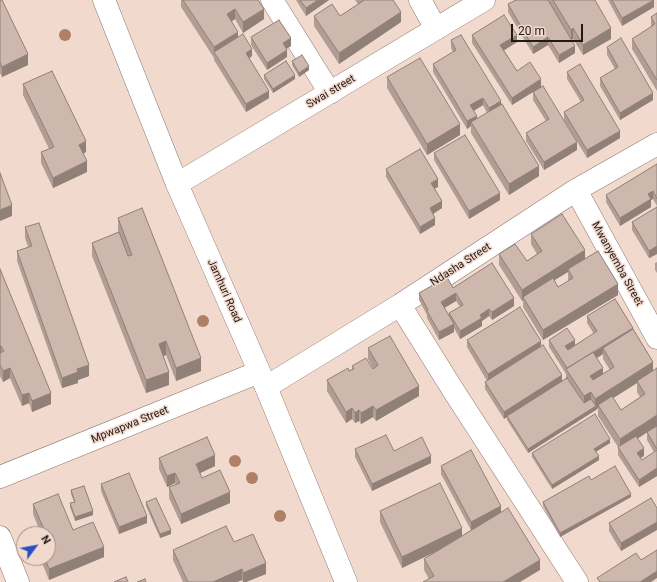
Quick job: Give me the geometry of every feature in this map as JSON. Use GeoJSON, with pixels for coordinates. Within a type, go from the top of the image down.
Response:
{"type":"FeatureCollection","features":[{"type":"Feature","properties":{"kind":"street","name":"Jamhuri Road"},"geometry":{"type":"LineString","coordinates":[[104,0],[177,184],[263,380],[346,582]]}},
{"type":"Feature","properties":{"kind":"street"},"geometry":{"type":"LineString","coordinates":[[272,0],[330,93]]}},
{"type":"Feature","properties":{"kind":"street"},"geometry":{"type":"LineString","coordinates":[[420,0],[436,29]]}},
{"type":"Feature","properties":{"kind":"street","name":"Swai street"},"geometry":{"type":"LineString","coordinates":[[177,184],[484,0]]}},
{"type":"Feature","properties":{"kind":"street","name":"Ndasha Street"},"geometry":{"type":"LineString","coordinates":[[263,380],[400,305],[576,190],[657,144]]}},
{"type":"Feature","properties":{"kind":"street","name":"Mwanyemba Street"},"geometry":{"type":"LineString","coordinates":[[576,190],[657,338]]}},
{"type":"Feature","properties":{"kind":"street"},"geometry":{"type":"LineString","coordinates":[[400,305],[577,582]]}},
{"type":"Feature","properties":{"kind":"street","name":"Mpwapwa Street"},"geometry":{"type":"LineString","coordinates":[[0,477],[263,380]]}},
{"type":"Feature","properties":{"kind":"street"},"geometry":{"type":"LineString","coordinates":[[0,536],[18,582]]}},
{"type":"Feature","properties":{"kind":"building"},"geometry":{"type":"Polygon","coordinates":[[[0,0],[2,0],[28,54],[2,67],[0,62],[0,0]]]}},
{"type":"Feature","properties":{"kind":"building"},"geometry":{"type":"Polygon","coordinates":[[[183,0],[258,0],[264,9],[243,22],[235,9],[227,14],[238,32],[214,47],[183,0]]]}},
{"type":"Feature","properties":{"kind":"building"},"geometry":{"type":"Polygon","coordinates":[[[300,0],[318,0],[306,8],[300,0]]]}},
{"type":"Feature","properties":{"kind":"building"},"geometry":{"type":"Polygon","coordinates":[[[363,0],[393,0],[401,12],[339,53],[314,16],[332,4],[340,16],[363,0]]]}},
{"type":"Feature","properties":{"kind":"building"},"geometry":{"type":"Polygon","coordinates":[[[516,0],[548,0],[575,46],[559,55],[548,37],[533,47],[508,4],[516,0]]]}},
{"type":"Feature","properties":{"kind":"building"},"geometry":{"type":"Polygon","coordinates":[[[553,0],[595,0],[611,28],[583,45],[573,28],[571,30],[553,0]]]}},
{"type":"Feature","properties":{"kind":"building"},"geometry":{"type":"Polygon","coordinates":[[[612,0],[654,0],[622,18],[612,0]]]}},
{"type":"Feature","properties":{"kind":"building"},"geometry":{"type":"Polygon","coordinates":[[[657,13],[657,80],[632,39],[655,24],[651,17],[657,13]]]}},
{"type":"Feature","properties":{"kind":"building"},"geometry":{"type":"Polygon","coordinates":[[[504,15],[517,35],[500,45],[517,71],[530,62],[541,79],[512,98],[472,35],[504,15]]]}},
{"type":"Feature","properties":{"kind":"building"},"geometry":{"type":"Polygon","coordinates":[[[279,20],[291,38],[283,43],[287,50],[267,63],[251,37],[279,20]]]}},
{"type":"Feature","properties":{"kind":"building"},"geometry":{"type":"Polygon","coordinates":[[[243,34],[252,49],[246,53],[269,91],[246,104],[214,52],[243,34]]]}},
{"type":"Feature","properties":{"kind":"building"},"geometry":{"type":"Polygon","coordinates":[[[461,35],[501,101],[489,108],[483,98],[470,105],[477,116],[467,121],[433,64],[456,50],[451,40],[461,35]]]}},
{"type":"Feature","properties":{"kind":"building"},"geometry":{"type":"Polygon","coordinates":[[[621,38],[653,93],[620,113],[600,78],[618,67],[607,47],[621,38]]]}},
{"type":"Feature","properties":{"kind":"building"},"geometry":{"type":"Polygon","coordinates":[[[302,55],[309,66],[299,73],[292,61],[302,55]]]}},
{"type":"Feature","properties":{"kind":"building"},"geometry":{"type":"Polygon","coordinates":[[[420,58],[460,124],[427,144],[387,77],[420,58]]]}},
{"type":"Feature","properties":{"kind":"building"},"geometry":{"type":"Polygon","coordinates":[[[286,61],[295,75],[273,89],[264,75],[286,61]]]}},
{"type":"Feature","properties":{"kind":"building"},"geometry":{"type":"Polygon","coordinates":[[[580,64],[620,131],[587,150],[564,112],[584,100],[567,72],[580,64]]]}},
{"type":"Feature","properties":{"kind":"building"},"geometry":{"type":"Polygon","coordinates":[[[52,71],[86,141],[79,145],[87,161],[53,178],[41,152],[54,147],[23,84],[52,71]]]}},
{"type":"Feature","properties":{"kind":"building"},"geometry":{"type":"Polygon","coordinates":[[[543,86],[577,142],[544,162],[526,133],[549,119],[533,92],[543,86]]]}},
{"type":"Feature","properties":{"kind":"building"},"geometry":{"type":"Polygon","coordinates":[[[502,104],[539,166],[509,184],[471,122],[502,104]]]}},
{"type":"Feature","properties":{"kind":"building"},"geometry":{"type":"Polygon","coordinates":[[[465,135],[500,193],[469,211],[434,153],[465,135]]]}},
{"type":"Feature","properties":{"kind":"building"},"geometry":{"type":"Polygon","coordinates":[[[420,149],[438,179],[431,183],[442,201],[430,208],[435,218],[420,227],[386,169],[420,149]]]}},
{"type":"Feature","properties":{"kind":"building"},"geometry":{"type":"Polygon","coordinates":[[[657,164],[657,199],[653,191],[648,194],[651,199],[620,218],[606,195],[657,164]]]}},
{"type":"Feature","properties":{"kind":"building"},"geometry":{"type":"Polygon","coordinates":[[[0,173],[12,205],[0,210],[0,173]]]}},
{"type":"Feature","properties":{"kind":"building"},"geometry":{"type":"Polygon","coordinates":[[[657,207],[657,246],[649,251],[632,222],[657,207]]]}},
{"type":"Feature","properties":{"kind":"building"},"geometry":{"type":"Polygon","coordinates":[[[142,208],[201,358],[176,368],[166,341],[159,344],[169,372],[146,380],[92,243],[119,232],[128,256],[132,255],[118,218],[142,208]]]}},
{"type":"Feature","properties":{"kind":"building"},"geometry":{"type":"Polygon","coordinates":[[[562,214],[585,250],[522,290],[499,254],[515,244],[527,261],[542,251],[531,234],[562,214]]]}},
{"type":"Feature","properties":{"kind":"building"},"geometry":{"type":"Polygon","coordinates":[[[39,223],[89,365],[77,369],[78,372],[62,378],[17,251],[32,246],[25,227],[39,223]]]}},
{"type":"Feature","properties":{"kind":"building"},"geometry":{"type":"Polygon","coordinates":[[[598,251],[618,284],[543,330],[523,297],[553,278],[558,287],[573,278],[568,269],[598,251]]]}},
{"type":"Feature","properties":{"kind":"building"},"geometry":{"type":"Polygon","coordinates":[[[492,263],[514,298],[492,312],[489,309],[480,315],[482,318],[460,331],[449,313],[463,305],[456,293],[441,302],[454,324],[439,332],[419,293],[447,277],[453,288],[492,263]]]}},
{"type":"Feature","properties":{"kind":"building"},"geometry":{"type":"Polygon","coordinates":[[[0,269],[51,393],[32,401],[29,393],[22,395],[10,368],[3,371],[0,365],[0,353],[4,351],[0,346],[0,269]]]}},
{"type":"Feature","properties":{"kind":"building"},"geometry":{"type":"Polygon","coordinates":[[[615,299],[633,328],[567,368],[549,340],[567,328],[575,340],[565,346],[568,350],[597,331],[587,316],[615,299]]]}},
{"type":"Feature","properties":{"kind":"building"},"geometry":{"type":"Polygon","coordinates":[[[520,307],[541,341],[488,374],[467,340],[520,307]]]}},
{"type":"Feature","properties":{"kind":"building"},"geometry":{"type":"Polygon","coordinates":[[[633,329],[653,362],[595,399],[591,392],[584,396],[566,369],[593,352],[603,368],[590,376],[593,380],[614,367],[603,348],[633,329]]]}},
{"type":"Feature","properties":{"kind":"building"},"geometry":{"type":"Polygon","coordinates":[[[390,336],[419,386],[376,410],[373,406],[361,413],[359,410],[355,413],[352,408],[346,412],[327,380],[348,368],[349,371],[354,369],[352,366],[366,358],[373,369],[378,365],[368,348],[390,336]]]}},
{"type":"Feature","properties":{"kind":"building"},"geometry":{"type":"Polygon","coordinates":[[[543,345],[562,375],[504,412],[485,382],[543,345]]]}},
{"type":"Feature","properties":{"kind":"building"},"geometry":{"type":"Polygon","coordinates":[[[657,368],[657,415],[620,439],[598,405],[612,396],[621,410],[645,394],[637,381],[657,368]]]}},
{"type":"Feature","properties":{"kind":"building"},"geometry":{"type":"Polygon","coordinates":[[[567,378],[584,403],[591,399],[596,406],[528,449],[507,416],[567,378]]]}},
{"type":"Feature","properties":{"kind":"building"},"geometry":{"type":"Polygon","coordinates":[[[595,414],[610,439],[594,449],[599,456],[552,485],[532,453],[595,414]]]}},
{"type":"Feature","properties":{"kind":"building"},"geometry":{"type":"Polygon","coordinates":[[[657,426],[657,449],[647,432],[657,426]]]}},
{"type":"Feature","properties":{"kind":"building"},"geometry":{"type":"Polygon","coordinates":[[[386,435],[394,451],[422,437],[431,456],[372,484],[355,449],[386,435]]]}},
{"type":"Feature","properties":{"kind":"building"},"geometry":{"type":"Polygon","coordinates":[[[636,436],[644,448],[637,453],[642,460],[657,450],[657,468],[639,480],[618,447],[636,436]]]}},
{"type":"Feature","properties":{"kind":"building"},"geometry":{"type":"Polygon","coordinates":[[[207,437],[215,455],[196,464],[202,478],[220,470],[230,492],[181,514],[169,487],[180,483],[175,473],[167,476],[159,458],[207,437]]]}},
{"type":"Feature","properties":{"kind":"building"},"geometry":{"type":"Polygon","coordinates":[[[471,450],[501,506],[471,522],[441,466],[471,450]]]}},
{"type":"Feature","properties":{"kind":"building"},"geometry":{"type":"Polygon","coordinates":[[[615,466],[631,494],[560,533],[543,502],[589,476],[591,480],[615,466]]]}},
{"type":"Feature","properties":{"kind":"building"},"geometry":{"type":"Polygon","coordinates":[[[129,473],[147,516],[119,527],[101,484],[129,473]]]}},
{"type":"Feature","properties":{"kind":"building"},"geometry":{"type":"Polygon","coordinates":[[[440,483],[462,528],[402,557],[380,511],[440,483]]]}},
{"type":"Feature","properties":{"kind":"building"},"geometry":{"type":"Polygon","coordinates":[[[84,486],[93,511],[75,517],[70,503],[75,502],[71,490],[84,486]]]}},
{"type":"Feature","properties":{"kind":"building"},"geometry":{"type":"Polygon","coordinates":[[[58,494],[73,530],[93,522],[104,547],[49,569],[48,566],[56,566],[56,526],[43,526],[33,504],[58,494]]]}},
{"type":"Feature","properties":{"kind":"building"},"geometry":{"type":"Polygon","coordinates":[[[156,498],[171,530],[160,534],[146,502],[156,498]]]}},
{"type":"Feature","properties":{"kind":"building"},"geometry":{"type":"Polygon","coordinates":[[[651,498],[657,508],[657,522],[621,543],[609,523],[651,498]]]}},
{"type":"Feature","properties":{"kind":"building"},"geometry":{"type":"Polygon","coordinates":[[[508,508],[540,560],[503,582],[423,582],[434,576],[424,559],[508,508]]]}},
{"type":"Feature","properties":{"kind":"building"},"geometry":{"type":"Polygon","coordinates":[[[226,526],[234,542],[253,534],[266,563],[243,573],[242,569],[213,582],[188,582],[173,550],[226,526]]]}},
{"type":"Feature","properties":{"kind":"building"},"geometry":{"type":"Polygon","coordinates":[[[657,550],[657,571],[640,582],[600,582],[597,578],[636,553],[641,560],[657,550]]]}},
{"type":"Feature","properties":{"kind":"building"},"geometry":{"type":"Polygon","coordinates":[[[126,577],[128,582],[114,582],[126,577]]]}},
{"type":"Feature","properties":{"kind":"building"},"geometry":{"type":"Polygon","coordinates":[[[145,579],[146,582],[137,582],[145,579]]]}}]}
